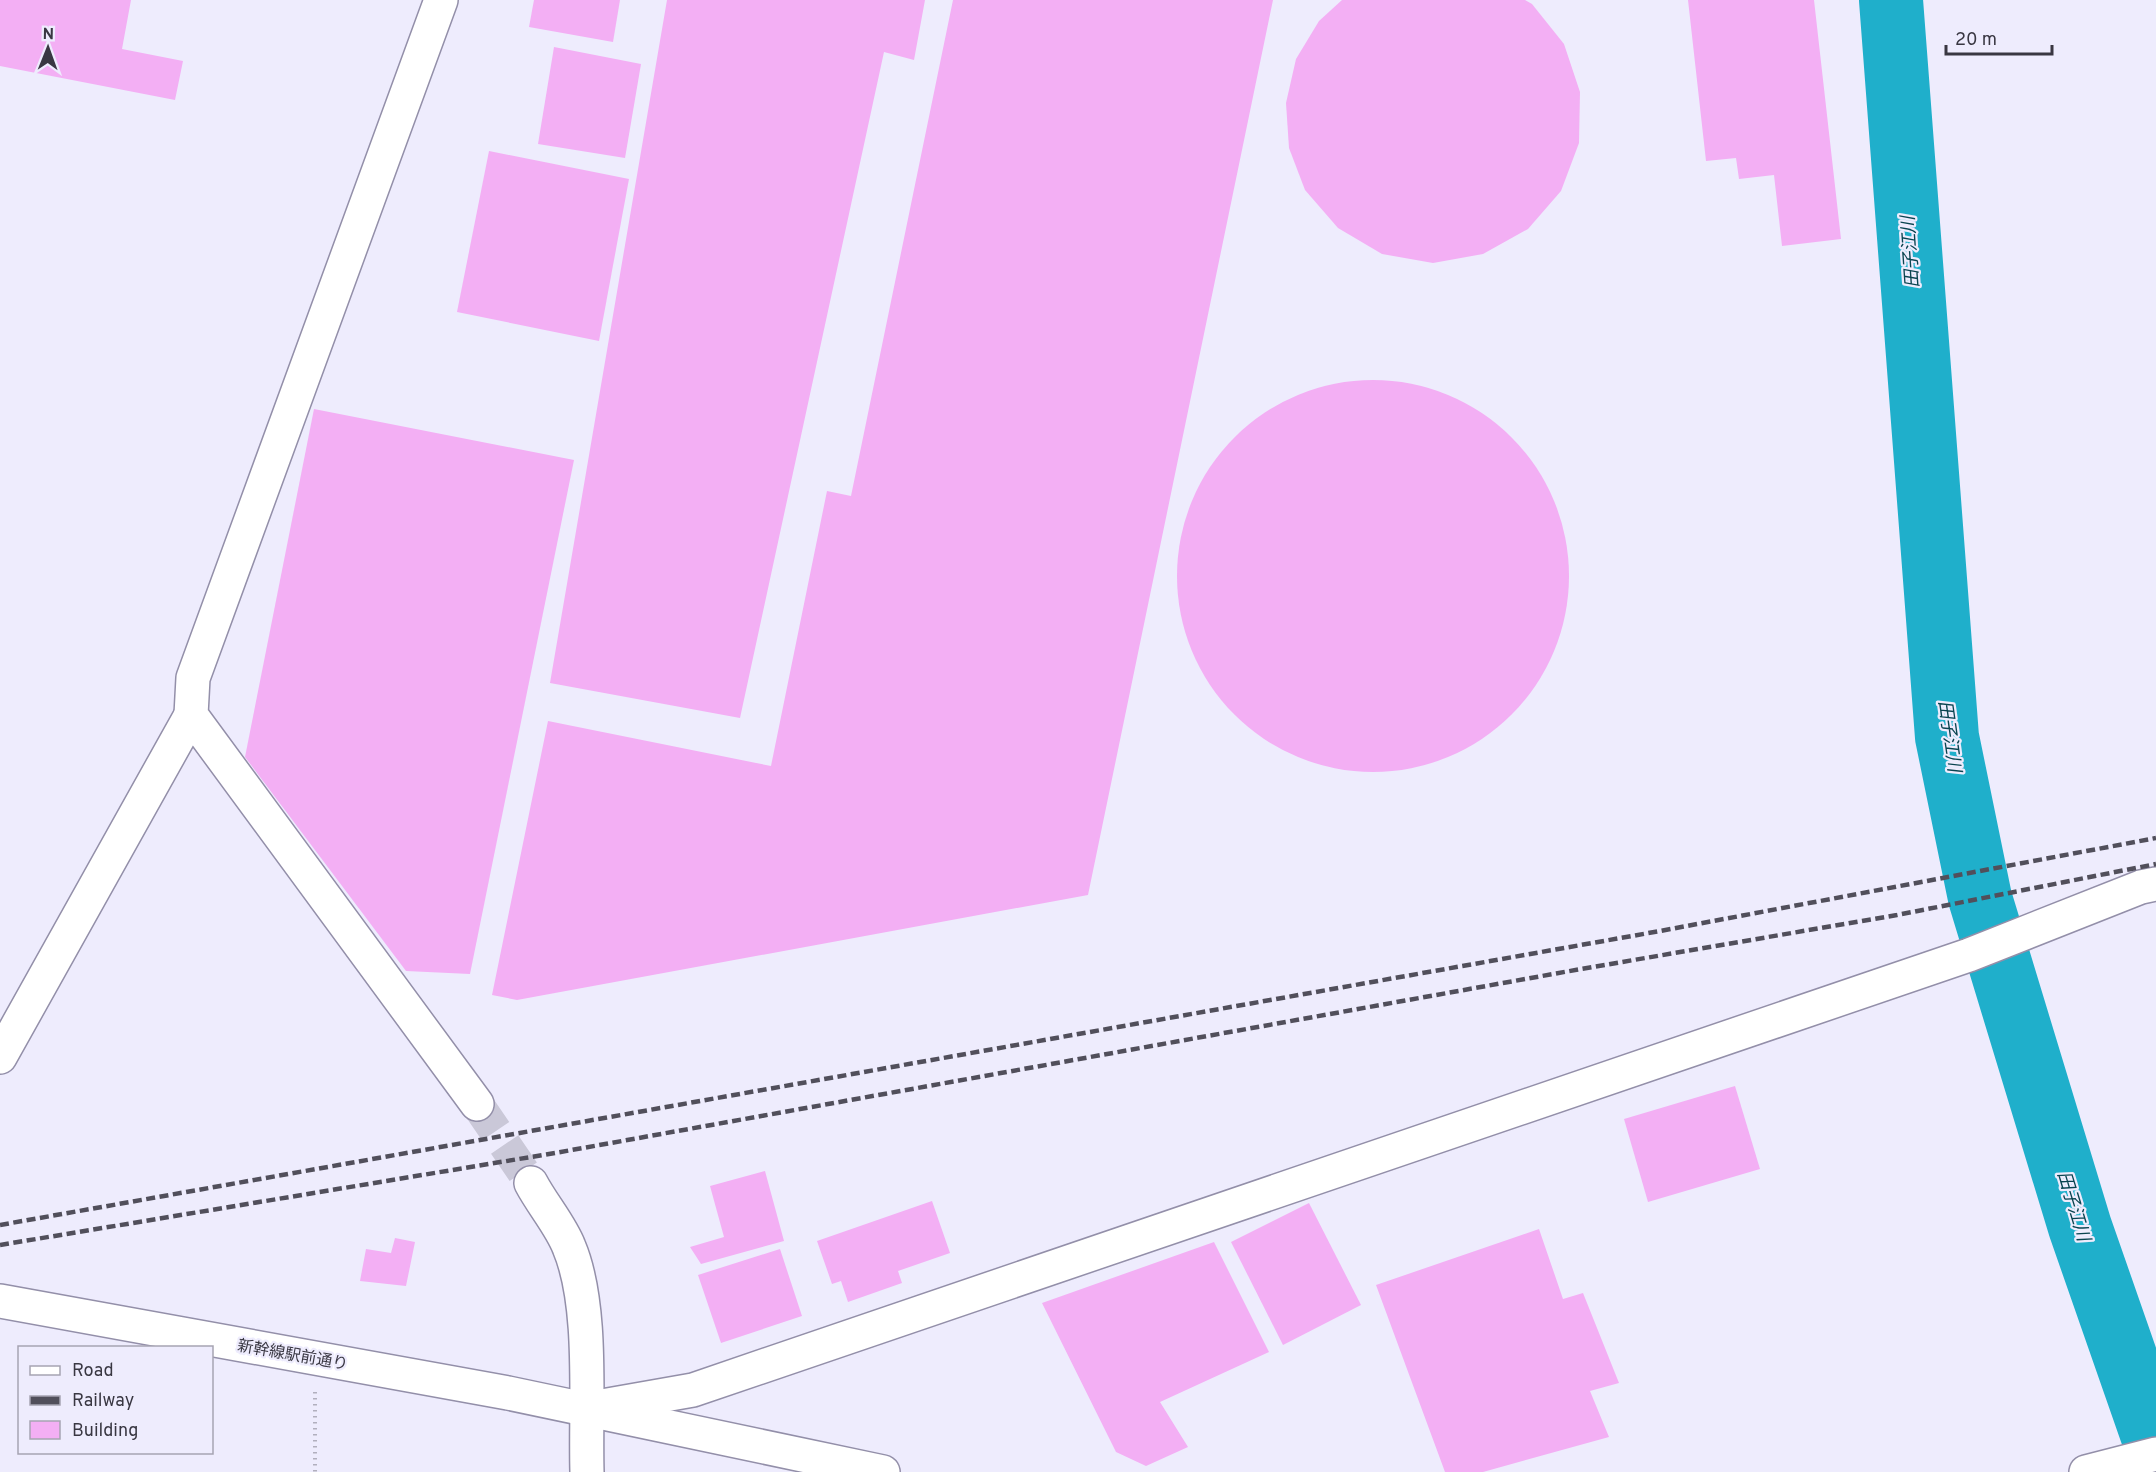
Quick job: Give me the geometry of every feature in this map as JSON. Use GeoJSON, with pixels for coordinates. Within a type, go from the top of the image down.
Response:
{"type":"FeatureCollection","features":[{"type":"Feature","properties":{"kind":"street"},"geometry":{"type":"LineString","coordinates":[[0,1057],[191,715],[194,678],[441,0]]}},
{"type":"Feature","properties":{"kind":"street"},"geometry":{"type":"LineString","coordinates":[[191,715],[477,1104]]}},
{"type":"Feature","properties":{"kind":"street"},"geometry":{"type":"LineString","coordinates":[[585,1409],[693,1390],[1969,955],[2141,887],[2156,884]]}},
{"type":"Feature","properties":{"kind":"street"},"geometry":{"type":"LineString","coordinates":[[531,1183],[568,1244],[576,1265],[586,1334],[587,1472]]}},
{"type":"Feature","properties":{"kind":"street","name":"新幹線駅前通り"},"geometry":{"type":"LineString","coordinates":[[0,1301],[585,1409],[883,1472]]}},
{"type":"Feature","properties":{"kind":"street"},"geometry":{"type":"LineString","coordinates":[[2101,1468],[2156,1454]]}},
{"type":"Feature","properties":{"kind":"path"},"geometry":{"type":"LineString","coordinates":[[315,1387],[315,1472]]}},
{"type":"Feature","properties":{"kind":"building"},"geometry":{"type":"Polygon","coordinates":[[[0,0],[131,0],[122,49],[183,61],[175,100],[0,66],[0,0]]]}},
{"type":"Feature","properties":{"kind":"building"},"geometry":{"type":"Polygon","coordinates":[[[534,0],[620,0],[613,42],[529,27],[534,0]]]}},
{"type":"Feature","properties":{"kind":"building"},"geometry":{"type":"Polygon","coordinates":[[[667,0],[925,0],[914,60],[884,52],[740,718],[550,683],[667,0]]]}},
{"type":"Feature","properties":{"kind":"building"},"geometry":{"type":"Polygon","coordinates":[[[953,0],[1273,0],[1088,895],[517,1000],[492,995],[548,721],[771,766],[827,491],[851,496],[953,0]]]}},
{"type":"Feature","properties":{"kind":"building"},"geometry":{"type":"Polygon","coordinates":[[[1342,0],[1525,0],[1532,4],[1564,44],[1580,92],[1579,143],[1561,191],[1528,229],[1483,254],[1433,263],[1382,254],[1338,228],[1305,190],[1289,148],[1286,103],[1296,59],[1319,21],[1342,0]]]}},
{"type":"Feature","properties":{"kind":"building"},"geometry":{"type":"Polygon","coordinates":[[[1688,0],[1814,0],[1841,239],[1782,246],[1774,175],[1739,179],[1736,158],[1706,161],[1688,0]]]}},
{"type":"Feature","properties":{"kind":"building"},"geometry":{"type":"Polygon","coordinates":[[[554,47],[641,64],[625,158],[538,144],[554,47]]]}},
{"type":"Feature","properties":{"kind":"building"},"geometry":{"type":"Polygon","coordinates":[[[489,151],[629,179],[599,341],[457,312],[489,151]]]}},
{"type":"Feature","properties":{"kind":"building"},"geometry":{"type":"Polygon","coordinates":[[[1373,380],[1411,384],[1448,395],[1482,413],[1512,437],[1536,467],[1554,501],[1565,538],[1569,576],[1565,614],[1554,651],[1536,685],[1512,715],[1482,739],[1448,757],[1411,768],[1373,772],[1335,768],[1298,757],[1264,739],[1234,715],[1210,685],[1192,651],[1181,614],[1177,576],[1181,538],[1192,501],[1210,467],[1234,437],[1264,413],[1298,395],[1335,384],[1373,380]]]}},
{"type":"Feature","properties":{"kind":"building"},"geometry":{"type":"Polygon","coordinates":[[[314,409],[574,460],[470,974],[406,971],[245,757],[314,409]]]}},
{"type":"Feature","properties":{"kind":"building"},"geometry":{"type":"Polygon","coordinates":[[[1735,1086],[1760,1169],[1648,1202],[1624,1119],[1735,1086]]]}},
{"type":"Feature","properties":{"kind":"building"},"geometry":{"type":"Polygon","coordinates":[[[765,1171],[784,1241],[701,1264],[690,1247],[724,1237],[710,1186],[765,1171]]]}},
{"type":"Feature","properties":{"kind":"building"},"geometry":{"type":"Polygon","coordinates":[[[932,1201],[950,1253],[898,1271],[902,1283],[848,1302],[841,1281],[832,1284],[817,1241],[932,1201]]]}},
{"type":"Feature","properties":{"kind":"building"},"geometry":{"type":"Polygon","coordinates":[[[1309,1203],[1361,1305],[1283,1345],[1231,1242],[1309,1203]]]}},
{"type":"Feature","properties":{"kind":"building"},"geometry":{"type":"Polygon","coordinates":[[[1539,1229],[1563,1299],[1583,1293],[1619,1383],[1590,1391],[1609,1437],[1483,1472],[1445,1472],[1376,1285],[1539,1229]]]}},
{"type":"Feature","properties":{"kind":"building"},"geometry":{"type":"Polygon","coordinates":[[[395,1238],[415,1242],[406,1286],[360,1281],[366,1249],[391,1253],[395,1238]]]}},
{"type":"Feature","properties":{"kind":"building"},"geometry":{"type":"Polygon","coordinates":[[[1214,1242],[1269,1352],[1160,1402],[1188,1447],[1146,1466],[1116,1452],[1042,1303],[1214,1242]]]}},
{"type":"Feature","properties":{"kind":"building"},"geometry":{"type":"Polygon","coordinates":[[[780,1249],[802,1316],[721,1343],[698,1275],[780,1249]]]}},
{"type":"Feature","properties":{"kind":"waterway","name":"田子江川"},"geometry":{"type":"LineString","coordinates":[[1891,0],[1947,737],[1980,898],[2080,1227],[2156,1445]]}},
{"type":"Feature","properties":{"kind":"tunnel"},"geometry":{"type":"LineString","coordinates":[[477,1104],[531,1183]]}},
{"type":"Feature","properties":{"kind":"railway"},"geometry":{"type":"LineString","coordinates":[[0,1225],[1660,931],[2156,838]]}},
{"type":"Feature","properties":{"kind":"railway"},"geometry":{"type":"LineString","coordinates":[[0,1245],[555,1153],[1581,969],[1897,915],[2156,864]]}}]}
